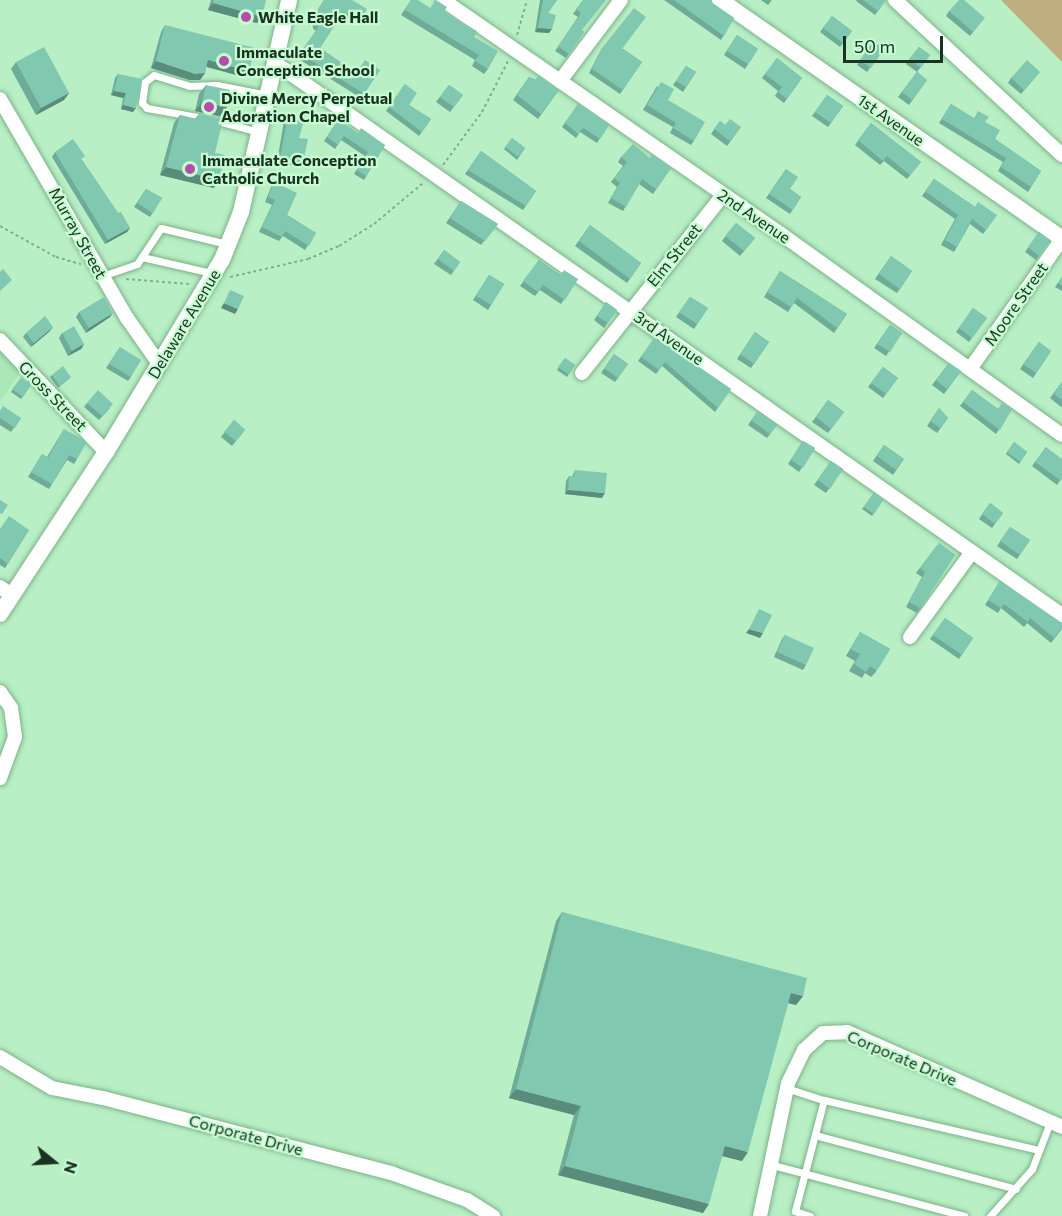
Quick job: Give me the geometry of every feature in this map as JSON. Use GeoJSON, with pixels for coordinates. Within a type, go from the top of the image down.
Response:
{"type":"FeatureCollection","features":[{"type":"Feature","properties":{"kind":"street","name":"Delaware Avenue"},"geometry":{"type":"LineString","coordinates":[[0,614],[6,591],[106,452],[198,302],[220,276],[259,132],[289,0]]}},
{"type":"Feature","properties":{"kind":"street","name":"2nd Avenue"},"geometry":{"type":"LineString","coordinates":[[443,0],[1062,435]]}},
{"type":"Feature","properties":{"kind":"street"},"geometry":{"type":"LineString","coordinates":[[560,81],[621,0]]}},
{"type":"Feature","properties":{"kind":"street","name":"1st Avenue"},"geometry":{"type":"LineString","coordinates":[[720,0],[1062,239]]}},
{"type":"Feature","properties":{"kind":"street"},"geometry":{"type":"LineString","coordinates":[[897,1],[1062,155]]}},
{"type":"Feature","properties":{"kind":"street","name":"3rd Avenue"},"geometry":{"type":"LineString","coordinates":[[274,62],[1062,615]]}},
{"type":"Feature","properties":{"kind":"street","name":"Murray Street"},"geometry":{"type":"LineString","coordinates":[[0,99],[103,274],[160,365]]}},
{"type":"Feature","properties":{"kind":"street","name":"Elm Street"},"geometry":{"type":"LineString","coordinates":[[582,373],[723,195]]}},
{"type":"Feature","properties":{"kind":"street","name":"Moore Street"},"geometry":{"type":"LineString","coordinates":[[970,369],[1062,239]]}},
{"type":"Feature","properties":{"kind":"street","name":"Gross Street"},"geometry":{"type":"LineString","coordinates":[[0,340],[106,452]]}},
{"type":"Feature","properties":{"kind":"street"},"geometry":{"type":"LineString","coordinates":[[910,637],[972,552]]}},
{"type":"Feature","properties":{"kind":"street"},"geometry":{"type":"LineString","coordinates":[[0,692],[11,708],[15,737],[0,778]]}},
{"type":"Feature","properties":{"kind":"street","name":"Corporate Drive"},"geometry":{"type":"LineString","coordinates":[[760,1216],[786,1088],[804,1050],[823,1033],[847,1032],[1056,1124]]}},
{"type":"Feature","properties":{"kind":"street","name":"Corporate Drive"},"geometry":{"type":"LineString","coordinates":[[0,1057],[52,1088],[103,1098],[391,1173],[467,1200],[493,1216]]}},
{"type":"Feature","properties":{"kind":"lane"},"geometry":{"type":"LineString","coordinates":[[259,132],[206,118],[154,111],[142,103],[145,82],[154,75],[189,86],[218,85],[267,96]]}},
{"type":"Feature","properties":{"kind":"lane"},"geometry":{"type":"LineString","coordinates":[[103,274],[136,264],[161,228],[229,245]]}},
{"type":"Feature","properties":{"kind":"lane"},"geometry":{"type":"LineString","coordinates":[[142,257],[220,276]]}},
{"type":"Feature","properties":{"kind":"lane"},"geometry":{"type":"LineString","coordinates":[[786,1088],[824,1100],[1039,1150]]}},
{"type":"Feature","properties":{"kind":"lane"},"geometry":{"type":"LineString","coordinates":[[810,1216],[795,1211],[824,1100]]}},
{"type":"Feature","properties":{"kind":"lane"},"geometry":{"type":"LineString","coordinates":[[990,1216],[1032,1169],[1039,1150],[1056,1124]]}},
{"type":"Feature","properties":{"kind":"lane"},"geometry":{"type":"LineString","coordinates":[[814,1135],[1016,1188]]}},
{"type":"Feature","properties":{"kind":"lane"},"geometry":{"type":"LineString","coordinates":[[769,1164],[964,1216]]}},
{"type":"Feature","properties":{"kind":"path"},"geometry":{"type":"LineString","coordinates":[[220,276],[244,277],[297,262],[339,246],[374,224],[435,173],[482,112],[512,49],[527,0]]}},
{"type":"Feature","properties":{"kind":"path"},"geometry":{"type":"LineString","coordinates":[[0,226],[56,257],[103,274],[193,285],[187,296],[198,302]]}},
{"type":"Feature","properties":{"kind":"shaded area"},"geometry":{"type":"Polygon","coordinates":[[[1001,0],[1062,0],[1062,62],[1001,0]]]}},
{"type":"Feature","properties":{"kind":"shaded area"},"geometry":{"type":"Polygon","coordinates":[[[0,352],[20,373],[0,401],[0,352]]]}},
{"type":"Feature","properties":{"kind":"building"},"geometry":{"type":"Polygon","coordinates":[[[213,0],[266,0],[262,17],[213,3],[213,0]]]}},
{"type":"Feature","properties":{"kind":"building"},"geometry":{"type":"Polygon","coordinates":[[[324,0],[352,0],[367,9],[360,21],[343,11],[320,48],[356,73],[365,60],[380,70],[364,94],[300,53],[319,26],[311,21],[324,0]]]}},
{"type":"Feature","properties":{"kind":"building"},"geometry":{"type":"Polygon","coordinates":[[[411,0],[418,0],[430,8],[436,0],[447,7],[444,12],[477,31],[474,37],[498,51],[488,69],[475,61],[479,55],[405,10],[411,0]]]}},
{"type":"Feature","properties":{"kind":"building"},"geometry":{"type":"Polygon","coordinates":[[[543,0],[557,0],[548,13],[556,15],[552,29],[538,28],[543,0]]]}},
{"type":"Feature","properties":{"kind":"building"},"geometry":{"type":"Polygon","coordinates":[[[583,0],[606,0],[582,30],[584,32],[569,54],[558,46],[581,13],[576,9],[583,0]]]}},
{"type":"Feature","properties":{"kind":"building"},"geometry":{"type":"Polygon","coordinates":[[[674,0],[708,0],[734,18],[724,36],[674,0]]]}},
{"type":"Feature","properties":{"kind":"building"},"geometry":{"type":"Polygon","coordinates":[[[863,0],[886,0],[878,11],[863,0]]]}},
{"type":"Feature","properties":{"kind":"building"},"geometry":{"type":"Polygon","coordinates":[[[959,0],[964,0],[985,18],[973,32],[949,11],[959,0]]]}},
{"type":"Feature","properties":{"kind":"building"},"geometry":{"type":"Polygon","coordinates":[[[634,8],[646,17],[622,49],[642,62],[623,90],[592,69],[602,48],[634,8]]]}},
{"type":"Feature","properties":{"kind":"building"},"geometry":{"type":"Polygon","coordinates":[[[832,16],[852,31],[843,43],[823,28],[832,16]]]}},
{"type":"Feature","properties":{"kind":"building"},"geometry":{"type":"Polygon","coordinates":[[[165,25],[255,48],[249,71],[208,60],[205,73],[195,74],[156,61],[165,25]]]}},
{"type":"Feature","properties":{"kind":"building"},"geometry":{"type":"Polygon","coordinates":[[[737,35],[758,49],[748,64],[727,51],[737,35]]]}},
{"type":"Feature","properties":{"kind":"building"},"geometry":{"type":"Polygon","coordinates":[[[873,42],[884,49],[871,68],[860,60],[873,42]]]}},
{"type":"Feature","properties":{"kind":"building"},"geometry":{"type":"Polygon","coordinates":[[[44,47],[69,93],[41,108],[16,62],[44,47]]]}},
{"type":"Feature","properties":{"kind":"building"},"geometry":{"type":"Polygon","coordinates":[[[919,47],[930,55],[921,68],[909,59],[919,47]]]}},
{"type":"Feature","properties":{"kind":"building"},"geometry":{"type":"Polygon","coordinates":[[[777,58],[802,78],[787,99],[778,92],[782,87],[765,74],[777,58]]]}},
{"type":"Feature","properties":{"kind":"building"},"geometry":{"type":"Polygon","coordinates":[[[1027,60],[1040,72],[1024,90],[1011,78],[1027,60]]]}},
{"type":"Feature","properties":{"kind":"building"},"geometry":{"type":"Polygon","coordinates":[[[686,66],[696,72],[686,87],[676,81],[686,66]]]}},
{"type":"Feature","properties":{"kind":"building"},"geometry":{"type":"Polygon","coordinates":[[[917,72],[927,80],[912,100],[902,92],[917,72]]]}},
{"type":"Feature","properties":{"kind":"building"},"geometry":{"type":"Polygon","coordinates":[[[118,74],[142,79],[136,108],[123,105],[126,93],[114,91],[118,74]]]}},
{"type":"Feature","properties":{"kind":"building"},"geometry":{"type":"Polygon","coordinates":[[[539,75],[559,90],[541,114],[517,95],[529,77],[535,80],[539,75]]]}},
{"type":"Feature","properties":{"kind":"building"},"geometry":{"type":"Polygon","coordinates":[[[661,82],[674,89],[668,100],[705,122],[694,141],[673,128],[676,123],[647,105],[661,82]]]}},
{"type":"Feature","properties":{"kind":"building"},"geometry":{"type":"Polygon","coordinates":[[[405,84],[417,93],[409,105],[431,119],[422,132],[389,107],[405,84]]]}},
{"type":"Feature","properties":{"kind":"building"},"geometry":{"type":"Polygon","coordinates":[[[206,85],[230,90],[227,107],[202,102],[206,85]]]}},
{"type":"Feature","properties":{"kind":"building"},"geometry":{"type":"Polygon","coordinates":[[[449,85],[463,95],[454,107],[440,97],[449,85]]]}},
{"type":"Feature","properties":{"kind":"building"},"geometry":{"type":"Polygon","coordinates":[[[827,95],[843,106],[831,123],[815,112],[827,95]]]}},
{"type":"Feature","properties":{"kind":"building"},"geometry":{"type":"Polygon","coordinates":[[[578,104],[609,125],[600,139],[583,128],[578,134],[565,123],[578,104]]]}},
{"type":"Feature","properties":{"kind":"building"},"geometry":{"type":"Polygon","coordinates":[[[951,104],[974,118],[978,111],[989,117],[985,122],[1000,130],[995,139],[1041,171],[1031,187],[1001,167],[1006,158],[942,119],[951,104]]]}},
{"type":"Feature","properties":{"kind":"building"},"geometry":{"type":"Polygon","coordinates":[[[199,114],[223,119],[215,153],[225,155],[219,180],[166,167],[180,115],[197,119],[199,114]]]}},
{"type":"Feature","properties":{"kind":"building"},"geometry":{"type":"Polygon","coordinates":[[[288,116],[304,121],[299,138],[308,139],[303,162],[280,158],[288,116]]]}},
{"type":"Feature","properties":{"kind":"building"},"geometry":{"type":"Polygon","coordinates":[[[730,119],[741,127],[730,141],[714,129],[720,121],[725,125],[730,119]]]}},
{"type":"Feature","properties":{"kind":"building"},"geometry":{"type":"Polygon","coordinates":[[[338,120],[358,133],[361,128],[385,145],[366,176],[357,170],[368,152],[344,136],[338,145],[327,137],[338,120]]]}},
{"type":"Feature","properties":{"kind":"building"},"geometry":{"type":"Polygon","coordinates":[[[871,123],[921,162],[910,175],[887,156],[883,161],[858,140],[871,123]]]}},
{"type":"Feature","properties":{"kind":"building"},"geometry":{"type":"Polygon","coordinates":[[[512,138],[525,148],[518,157],[505,147],[512,138]]]}},
{"type":"Feature","properties":{"kind":"building"},"geometry":{"type":"Polygon","coordinates":[[[73,139],[85,156],[81,159],[118,213],[121,212],[130,228],[108,240],[55,152],[73,139]]]}},
{"type":"Feature","properties":{"kind":"building"},"geometry":{"type":"Polygon","coordinates":[[[633,144],[650,158],[652,154],[671,168],[656,189],[642,179],[626,207],[611,198],[620,183],[614,178],[627,162],[621,157],[633,144]]]}},
{"type":"Feature","properties":{"kind":"building"},"geometry":{"type":"Polygon","coordinates":[[[481,151],[536,191],[526,206],[468,170],[481,151]]]}},
{"type":"Feature","properties":{"kind":"building"},"geometry":{"type":"Polygon","coordinates":[[[786,169],[798,177],[790,189],[801,197],[793,210],[769,194],[786,169]]]}},
{"type":"Feature","properties":{"kind":"building"},"geometry":{"type":"Polygon","coordinates":[[[934,179],[975,207],[978,202],[997,215],[986,230],[972,219],[957,247],[945,240],[958,215],[925,191],[934,179]]]}},
{"type":"Feature","properties":{"kind":"building"},"geometry":{"type":"Polygon","coordinates":[[[274,182],[297,193],[287,215],[316,233],[309,246],[285,231],[282,237],[262,227],[275,200],[268,197],[274,182]]]}},
{"type":"Feature","properties":{"kind":"building"},"geometry":{"type":"Polygon","coordinates":[[[146,189],[162,198],[153,213],[137,203],[146,189]]]}},
{"type":"Feature","properties":{"kind":"building"},"geometry":{"type":"Polygon","coordinates":[[[461,201],[498,224],[485,241],[450,218],[461,201]]]}},
{"type":"Feature","properties":{"kind":"building"},"geometry":{"type":"Polygon","coordinates":[[[736,223],[755,238],[744,251],[725,236],[736,223]]]}},
{"type":"Feature","properties":{"kind":"building"},"geometry":{"type":"Polygon","coordinates":[[[590,225],[641,263],[630,279],[579,241],[590,225]]]}},
{"type":"Feature","properties":{"kind":"building"},"geometry":{"type":"Polygon","coordinates":[[[1039,232],[1050,240],[1039,256],[1028,247],[1039,232]]]}},
{"type":"Feature","properties":{"kind":"building"},"geometry":{"type":"Polygon","coordinates":[[[444,250],[460,262],[454,271],[438,259],[444,250]]]}},
{"type":"Feature","properties":{"kind":"building"},"geometry":{"type":"Polygon","coordinates":[[[891,256],[912,271],[900,289],[879,274],[891,256]]]}},
{"type":"Feature","properties":{"kind":"building"},"geometry":{"type":"Polygon","coordinates":[[[539,260],[560,276],[564,270],[578,279],[565,300],[543,285],[538,292],[523,281],[539,260]]]}},
{"type":"Feature","properties":{"kind":"building"},"geometry":{"type":"Polygon","coordinates":[[[3,269],[12,280],[0,291],[0,272],[3,269]]]}},
{"type":"Feature","properties":{"kind":"building"},"geometry":{"type":"Polygon","coordinates":[[[780,271],[847,314],[837,328],[797,298],[791,307],[767,292],[780,271]]]}},
{"type":"Feature","properties":{"kind":"building"},"geometry":{"type":"Polygon","coordinates":[[[489,275],[504,284],[491,305],[476,296],[489,275]]]}},
{"type":"Feature","properties":{"kind":"building"},"geometry":{"type":"Polygon","coordinates":[[[230,290],[244,296],[238,309],[224,303],[230,290]]]}},
{"type":"Feature","properties":{"kind":"building"},"geometry":{"type":"Polygon","coordinates":[[[104,297],[113,313],[89,328],[79,312],[104,297]]]}},
{"type":"Feature","properties":{"kind":"building"},"geometry":{"type":"Polygon","coordinates":[[[690,297],[708,308],[697,324],[679,312],[690,297]]]}},
{"type":"Feature","properties":{"kind":"building"},"geometry":{"type":"Polygon","coordinates":[[[606,302],[617,310],[608,323],[597,316],[606,302]]]}},
{"type":"Feature","properties":{"kind":"building"},"geometry":{"type":"Polygon","coordinates":[[[973,308],[987,318],[972,338],[959,328],[973,308]]]}},
{"type":"Feature","properties":{"kind":"building"},"geometry":{"type":"Polygon","coordinates":[[[45,316],[53,327],[34,343],[26,333],[45,316]]]}},
{"type":"Feature","properties":{"kind":"building"},"geometry":{"type":"Polygon","coordinates":[[[890,325],[902,333],[890,352],[877,344],[890,325]]]}},
{"type":"Feature","properties":{"kind":"building"},"geometry":{"type":"Polygon","coordinates":[[[74,326],[84,344],[72,351],[62,333],[74,326]]]}},
{"type":"Feature","properties":{"kind":"building"},"geometry":{"type":"Polygon","coordinates":[[[755,332],[769,342],[754,364],[740,354],[755,332]]]}},
{"type":"Feature","properties":{"kind":"building"},"geometry":{"type":"Polygon","coordinates":[[[655,337],[731,389],[718,408],[665,362],[659,370],[641,357],[655,337]]]}},
{"type":"Feature","properties":{"kind":"building"},"geometry":{"type":"Polygon","coordinates":[[[1039,342],[1051,351],[1036,373],[1023,364],[1039,342]]]}},
{"type":"Feature","properties":{"kind":"building"},"geometry":{"type":"Polygon","coordinates":[[[120,347],[141,360],[131,377],[109,364],[120,347]]]}},
{"type":"Feature","properties":{"kind":"building"},"geometry":{"type":"Polygon","coordinates":[[[614,354],[628,364],[618,378],[604,368],[614,354]]]}},
{"type":"Feature","properties":{"kind":"building"},"geometry":{"type":"Polygon","coordinates":[[[565,358],[575,365],[568,374],[558,367],[565,358]]]}},
{"type":"Feature","properties":{"kind":"building"},"geometry":{"type":"Polygon","coordinates":[[[949,363],[961,371],[947,389],[936,380],[949,363]]]}},
{"type":"Feature","properties":{"kind":"building"},"geometry":{"type":"Polygon","coordinates":[[[63,366],[71,377],[60,386],[52,375],[63,366]]]}},
{"type":"Feature","properties":{"kind":"building"},"geometry":{"type":"Polygon","coordinates":[[[883,367],[898,378],[886,394],[871,383],[883,367]]]}},
{"type":"Feature","properties":{"kind":"building"},"geometry":{"type":"Polygon","coordinates":[[[21,378],[31,385],[23,397],[12,389],[21,378]]]}},
{"type":"Feature","properties":{"kind":"building"},"geometry":{"type":"Polygon","coordinates":[[[1062,382],[1062,400],[1054,394],[1062,382]]]}},
{"type":"Feature","properties":{"kind":"building"},"geometry":{"type":"Polygon","coordinates":[[[98,390],[113,404],[102,416],[87,403],[98,390]]]}},
{"type":"Feature","properties":{"kind":"building"},"geometry":{"type":"Polygon","coordinates":[[[972,390],[998,409],[1002,403],[1012,409],[1000,430],[963,402],[972,390]]]}},
{"type":"Feature","properties":{"kind":"building"},"geometry":{"type":"Polygon","coordinates":[[[828,400],[844,412],[831,429],[816,417],[828,400]]]}},
{"type":"Feature","properties":{"kind":"building"},"geometry":{"type":"Polygon","coordinates":[[[3,406],[21,418],[15,428],[0,418],[3,406]]]}},
{"type":"Feature","properties":{"kind":"building"},"geometry":{"type":"Polygon","coordinates":[[[939,408],[948,418],[940,428],[930,421],[939,408]]]}},
{"type":"Feature","properties":{"kind":"building"},"geometry":{"type":"Polygon","coordinates":[[[758,411],[777,425],[770,434],[751,420],[758,411]]]}},
{"type":"Feature","properties":{"kind":"building"},"geometry":{"type":"Polygon","coordinates":[[[234,420],[245,430],[236,441],[224,432],[234,420]]]}},
{"type":"Feature","properties":{"kind":"building"},"geometry":{"type":"Polygon","coordinates":[[[64,429],[87,442],[77,459],[69,455],[52,484],[31,472],[42,454],[48,458],[64,429]]]}},
{"type":"Feature","properties":{"kind":"building"},"geometry":{"type":"Polygon","coordinates":[[[803,441],[815,448],[803,468],[791,460],[803,441]]]}},
{"type":"Feature","properties":{"kind":"building"},"geometry":{"type":"Polygon","coordinates":[[[1014,442],[1027,452],[1020,462],[1007,452],[1014,442]]]}},
{"type":"Feature","properties":{"kind":"building"},"geometry":{"type":"Polygon","coordinates":[[[884,445],[904,459],[896,470],[877,456],[884,445]]]}},
{"type":"Feature","properties":{"kind":"building"},"geometry":{"type":"Polygon","coordinates":[[[1046,447],[1062,459],[1060,480],[1035,462],[1046,447]]]}},
{"type":"Feature","properties":{"kind":"building"},"geometry":{"type":"Polygon","coordinates":[[[831,461],[843,469],[830,489],[818,480],[831,461]]]}},
{"type":"Feature","properties":{"kind":"building"},"geometry":{"type":"Polygon","coordinates":[[[575,470],[607,473],[605,493],[568,490],[569,476],[574,477],[575,470]]]}},
{"type":"Feature","properties":{"kind":"building"},"geometry":{"type":"Polygon","coordinates":[[[874,493],[883,500],[874,514],[864,507],[874,493]]]}},
{"type":"Feature","properties":{"kind":"building"},"geometry":{"type":"Polygon","coordinates":[[[0,500],[8,505],[2,514],[0,513],[0,500]]]}},
{"type":"Feature","properties":{"kind":"building"},"geometry":{"type":"Polygon","coordinates":[[[990,503],[1003,513],[995,524],[982,514],[990,503]]]}},
{"type":"Feature","properties":{"kind":"building"},"geometry":{"type":"Polygon","coordinates":[[[9,516],[29,530],[8,564],[0,558],[0,529],[9,516]]]}},
{"type":"Feature","properties":{"kind":"building"},"geometry":{"type":"Polygon","coordinates":[[[1010,527],[1030,540],[1020,555],[1000,541],[1010,527]]]}},
{"type":"Feature","properties":{"kind":"building"},"geometry":{"type":"Polygon","coordinates":[[[939,543],[955,555],[920,608],[909,602],[925,572],[920,568],[939,543]]]}},
{"type":"Feature","properties":{"kind":"building"},"geometry":{"type":"Polygon","coordinates":[[[1000,581],[1062,623],[1062,628],[1054,638],[1030,618],[1028,622],[1004,604],[1001,608],[988,600],[1000,581]]]}},
{"type":"Feature","properties":{"kind":"building"},"geometry":{"type":"Polygon","coordinates":[[[759,609],[772,615],[763,633],[749,629],[759,609]]]}},
{"type":"Feature","properties":{"kind":"building"},"geometry":{"type":"Polygon","coordinates":[[[945,618],[973,638],[962,655],[933,635],[945,618]]]}},
{"type":"Feature","properties":{"kind":"building"},"geometry":{"type":"Polygon","coordinates":[[[860,632],[890,649],[876,670],[870,666],[866,672],[854,664],[860,654],[850,649],[860,632]]]}},
{"type":"Feature","properties":{"kind":"building"},"geometry":{"type":"Polygon","coordinates":[[[785,635],[814,648],[806,665],[777,652],[785,635]]]}},
{"type":"Feature","properties":{"kind":"building"},"geometry":{"type":"Polygon","coordinates":[[[562,912],[807,978],[803,996],[791,993],[748,1152],[725,1146],[709,1204],[565,1166],[581,1106],[516,1089],[562,912]]]}},
{"type":"Feature","properties":{"kind":"place","name":"White Eagle Hall"},"geometry":{"type":"Point","coordinates":[246,17]}},
{"type":"Feature","properties":{"kind":"place","name":"Immaculate Conception School"},"geometry":{"type":"Point","coordinates":[224,61]}},
{"type":"Feature","properties":{"kind":"place","name":"Divine Mercy Perpetual Adoration Chapel"},"geometry":{"type":"Point","coordinates":[209,107]}},
{"type":"Feature","properties":{"kind":"place","name":"Immaculate Conception Catholic Church"},"geometry":{"type":"Point","coordinates":[190,169]}}]}
